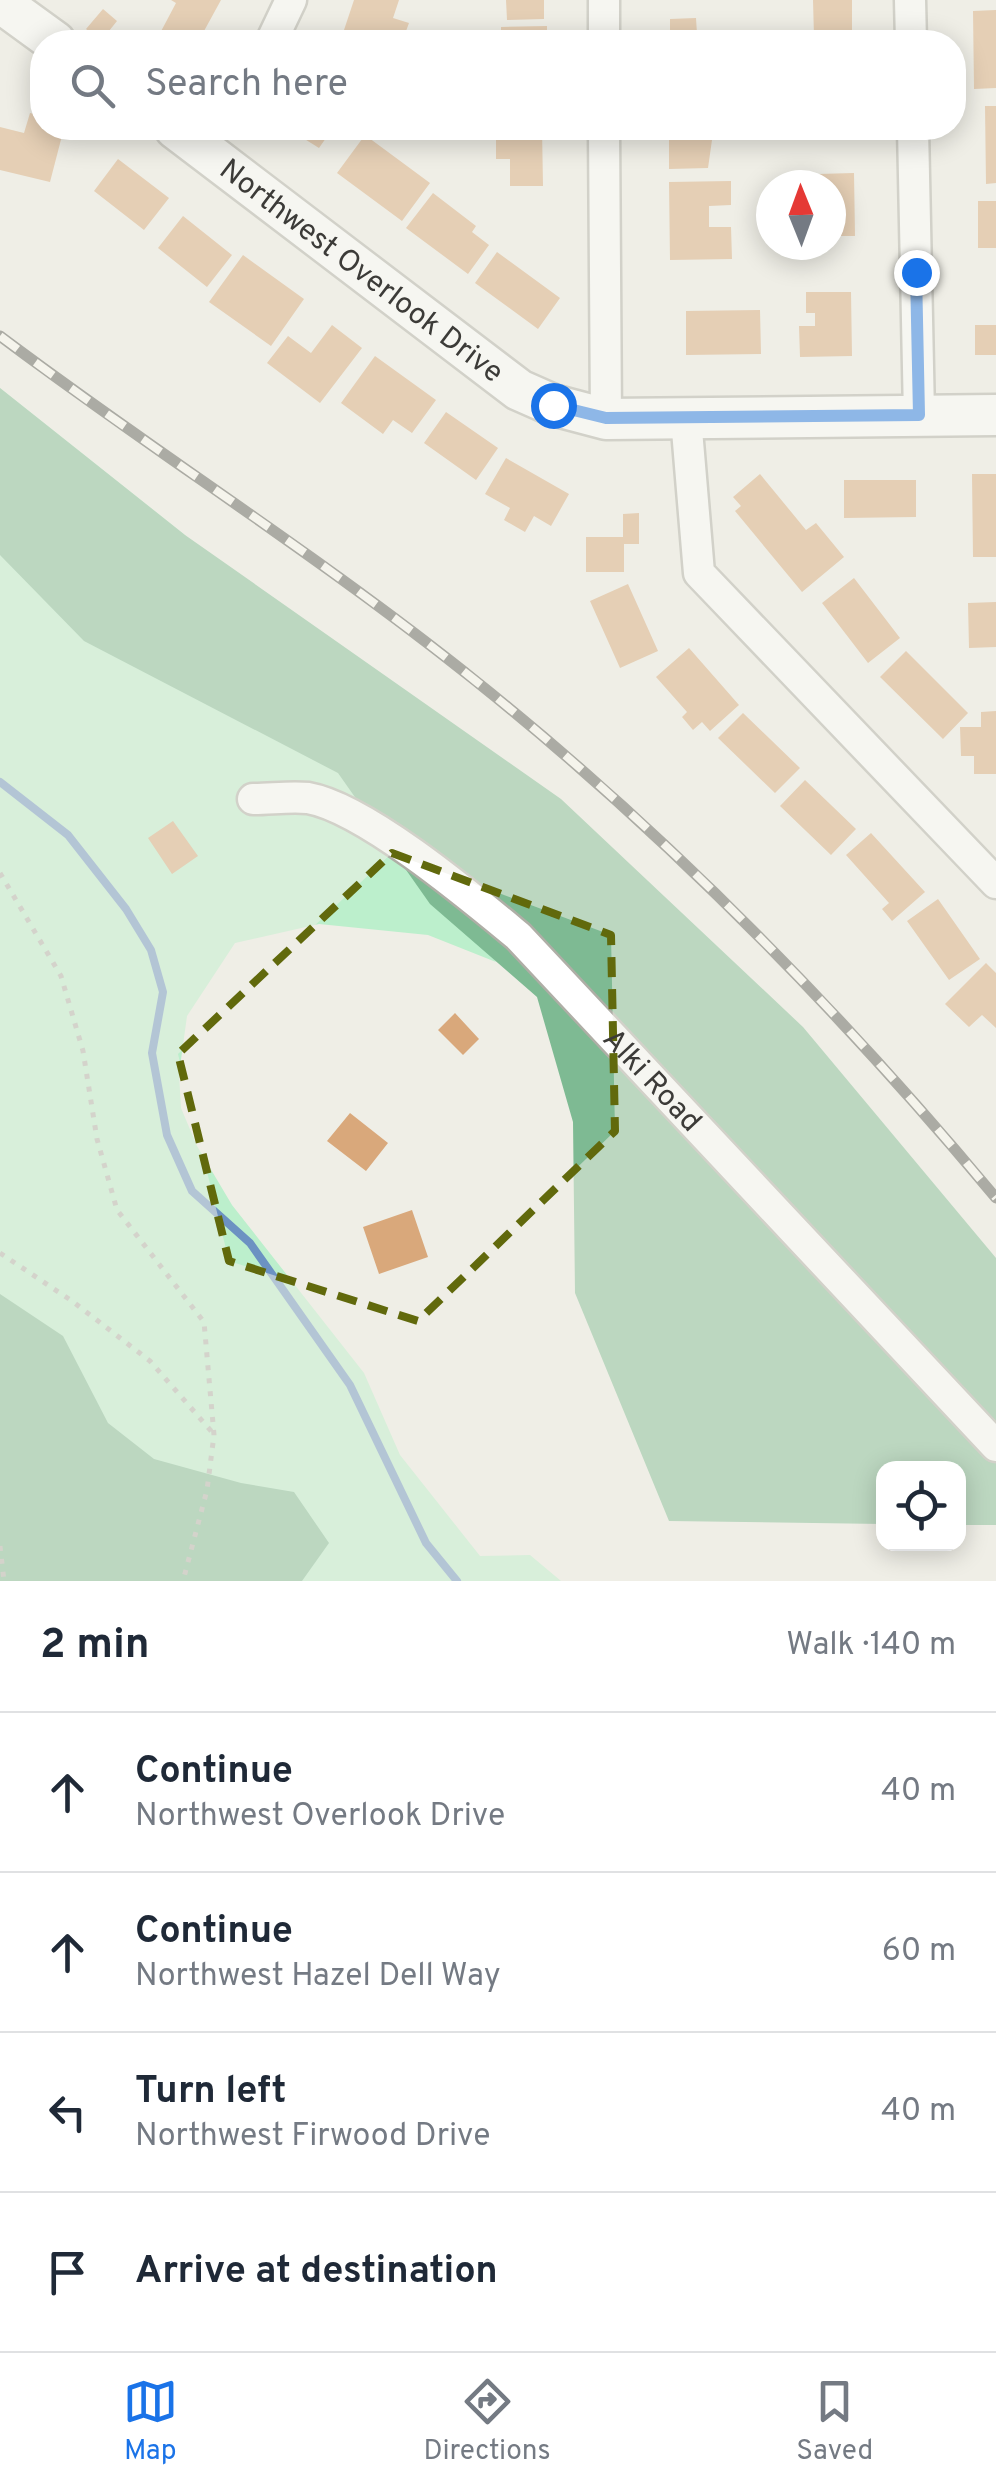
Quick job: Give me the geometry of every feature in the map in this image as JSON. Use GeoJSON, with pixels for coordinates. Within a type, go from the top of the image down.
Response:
{"type":"FeatureCollection","features":[{"type":"Feature","properties":{"kind":"street"},"geometry":{"type":"LineString","coordinates":[[277,30],[291,0]]}},
{"type":"Feature","properties":{"kind":"street"},"geometry":{"type":"LineString","coordinates":[[604,0],[604,30]]}},
{"type":"Feature","properties":{"kind":"street"},"geometry":{"type":"LineString","coordinates":[[910,0],[911,30]]}},
{"type":"Feature","properties":{"kind":"street"},"geometry":{"type":"LineString","coordinates":[[0,2],[38,30]]}},
{"type":"Feature","properties":{"kind":"street","name":"Northwest Overlook Drive"},"geometry":{"type":"LineString","coordinates":[[200,140],[519,390],[553,405],[606,418],[996,415]]}},
{"type":"Feature","properties":{"kind":"street"},"geometry":{"type":"LineString","coordinates":[[604,140],[606,418]]}},
{"type":"Feature","properties":{"kind":"street"},"geometry":{"type":"LineString","coordinates":[[913,140],[919,415]]}},
{"type":"Feature","properties":{"kind":"street"},"geometry":{"type":"LineString","coordinates":[[686,418],[699,573],[996,883]]}},
{"type":"Feature","properties":{"kind":"street","name":"Alki Road"},"geometry":{"type":"LineString","coordinates":[[253,800],[310,798],[341,812],[430,864],[518,936],[996,1446]]}},
{"type":"Feature","properties":{"kind":"path"},"geometry":{"type":"LineString","coordinates":[[0,873],[61,976],[83,1051],[98,1139],[117,1210],[204,1322],[214,1435],[207,1490],[183,1581]]}},
{"type":"Feature","properties":{"kind":"path"},"geometry":{"type":"LineString","coordinates":[[0,1253],[150,1361],[214,1435]]}},
{"type":"Feature","properties":{"kind":"path"},"geometry":{"type":"LineString","coordinates":[[0,1546],[4,1581]]}},
{"type":"Feature","properties":{"kind":"highlighted area"},"geometry":{"type":"Polygon","coordinates":[[[392,853],[611,935],[615,1131],[418,1321],[229,1261],[178,1054],[392,853]]]}},
{"type":"Feature","properties":{"kind":"green space"},"geometry":{"type":"Polygon","coordinates":[[[0,388],[185,535],[496,962],[428,935],[319,924],[235,943],[187,1016],[179,1074],[181,1108],[197,1146],[232,1205],[364,1373],[400,1455],[480,1556],[530,1555],[561,1581],[0,1581],[0,388]]]}},
{"type":"Feature","properties":{"kind":"green space"},"geometry":{"type":"Polygon","coordinates":[[[0,388],[185,535],[561,799],[803,1027],[996,1258],[996,1525],[966,1525],[966,1461],[876,1461],[876,1524],[669,1521],[575,1293],[573,1122],[537,997],[430,904],[338,773],[84,641],[0,555],[0,388]]]}},
{"type":"Feature","properties":{"kind":"green space"},"geometry":{"type":"Polygon","coordinates":[[[0,1294],[63,1336],[108,1423],[154,1459],[241,1483],[294,1492],[329,1543],[302,1581],[0,1581],[0,1294]]]}},
{"type":"Feature","properties":{"kind":"building"},"geometry":{"type":"Polygon","coordinates":[[[171,0],[221,0],[205,30],[162,30],[176,3],[171,0]]]}},
{"type":"Feature","properties":{"kind":"building"},"geometry":{"type":"Polygon","coordinates":[[[354,0],[399,0],[393,18],[409,23],[406,30],[344,30],[354,0]]]}},
{"type":"Feature","properties":{"kind":"building"},"geometry":{"type":"Polygon","coordinates":[[[506,0],[544,0],[544,19],[507,20],[506,0]]]}},
{"type":"Feature","properties":{"kind":"building"},"geometry":{"type":"Polygon","coordinates":[[[813,0],[852,0],[852,30],[814,30],[813,0]]]}},
{"type":"Feature","properties":{"kind":"building"},"geometry":{"type":"Polygon","coordinates":[[[103,9],[117,21],[110,30],[86,29],[103,9]]]}},
{"type":"Feature","properties":{"kind":"building"},"geometry":{"type":"Polygon","coordinates":[[[996,10],[996,88],[974,89],[973,11],[996,10]]]}},
{"type":"Feature","properties":{"kind":"building"},"geometry":{"type":"Polygon","coordinates":[[[696,18],[697,30],[670,30],[670,19],[696,18]]]}},
{"type":"Feature","properties":{"kind":"building"},"geometry":{"type":"Polygon","coordinates":[[[547,26],[547,30],[501,30],[547,26]]]}},
{"type":"Feature","properties":{"kind":"building"},"geometry":{"type":"Polygon","coordinates":[[[985,106],[996,106],[996,183],[986,184],[985,106]]]}},
{"type":"Feature","properties":{"kind":"building"},"geometry":{"type":"Polygon","coordinates":[[[30,113],[30,140],[61,140],[50,182],[0,170],[0,127],[24,133],[30,113]]]}},
{"type":"Feature","properties":{"kind":"building"},"geometry":{"type":"Polygon","coordinates":[[[306,140],[325,140],[319,148],[306,140]]]}},
{"type":"Feature","properties":{"kind":"building"},"geometry":{"type":"Polygon","coordinates":[[[361,140],[372,140],[430,183],[402,221],[337,173],[361,140]]]}},
{"type":"Feature","properties":{"kind":"building"},"geometry":{"type":"Polygon","coordinates":[[[496,140],[542,140],[543,186],[510,186],[510,159],[496,159],[496,140]]]}},
{"type":"Feature","properties":{"kind":"building"},"geometry":{"type":"Polygon","coordinates":[[[669,140],[712,140],[708,168],[669,169],[669,140]]]}},
{"type":"Feature","properties":{"kind":"building"},"geometry":{"type":"Polygon","coordinates":[[[118,159],[169,198],[144,230],[94,191],[118,159]]]}},
{"type":"Feature","properties":{"kind":"building"},"geometry":{"type":"Polygon","coordinates":[[[846,173],[854,173],[855,236],[846,236],[846,173]]]}},
{"type":"Feature","properties":{"kind":"building"},"geometry":{"type":"Polygon","coordinates":[[[731,181],[731,205],[709,206],[709,227],[731,227],[732,259],[670,260],[669,182],[731,181]]]}},
{"type":"Feature","properties":{"kind":"building"},"geometry":{"type":"Polygon","coordinates":[[[433,193],[476,226],[472,232],[489,245],[468,274],[406,228],[433,193]]]}},
{"type":"Feature","properties":{"kind":"building"},"geometry":{"type":"Polygon","coordinates":[[[978,201],[996,201],[996,248],[978,248],[978,201]]]}},
{"type":"Feature","properties":{"kind":"building"},"geometry":{"type":"Polygon","coordinates":[[[183,216],[232,255],[207,287],[158,248],[183,216]]]}},
{"type":"Feature","properties":{"kind":"building"},"geometry":{"type":"Polygon","coordinates":[[[497,252],[560,298],[538,329],[475,283],[497,252]]]}},
{"type":"Feature","properties":{"kind":"building"},"geometry":{"type":"Polygon","coordinates":[[[243,255],[304,299],[271,346],[209,302],[243,255]]]}},
{"type":"Feature","properties":{"kind":"building"},"geometry":{"type":"Polygon","coordinates":[[[806,292],[851,292],[852,356],[800,357],[799,326],[815,326],[815,313],[806,313],[806,292]]]}},
{"type":"Feature","properties":{"kind":"building"},"geometry":{"type":"Polygon","coordinates":[[[760,310],[761,354],[686,355],[686,311],[760,310]]]}},
{"type":"Feature","properties":{"kind":"building"},"geometry":{"type":"Polygon","coordinates":[[[332,325],[362,348],[320,403],[267,363],[288,336],[311,353],[332,325]]]}},
{"type":"Feature","properties":{"kind":"building"},"geometry":{"type":"Polygon","coordinates":[[[975,325],[996,325],[996,355],[975,355],[975,325]]]}},
{"type":"Feature","properties":{"kind":"building"},"geometry":{"type":"Polygon","coordinates":[[[375,356],[436,400],[412,433],[393,420],[383,434],[341,403],[375,356]]]}},
{"type":"Feature","properties":{"kind":"building"},"geometry":{"type":"Polygon","coordinates":[[[446,412],[498,448],[476,480],[424,443],[446,412]]]}},
{"type":"Feature","properties":{"kind":"building"},"geometry":{"type":"Polygon","coordinates":[[[506,458],[569,494],[551,526],[534,516],[525,532],[504,520],[510,508],[485,494],[506,458]]]}},
{"type":"Feature","properties":{"kind":"building"},"geometry":{"type":"Polygon","coordinates":[[[760,474],[806,530],[816,523],[844,557],[802,592],[735,511],[741,506],[733,497],[760,474]]]}},
{"type":"Feature","properties":{"kind":"building"},"geometry":{"type":"Polygon","coordinates":[[[972,474],[996,474],[996,557],[973,557],[972,474]]]}},
{"type":"Feature","properties":{"kind":"building"},"geometry":{"type":"Polygon","coordinates":[[[844,480],[916,480],[916,517],[844,518],[844,480]]]}},
{"type":"Feature","properties":{"kind":"building"},"geometry":{"type":"Polygon","coordinates":[[[639,513],[639,544],[624,544],[624,572],[586,572],[586,537],[623,537],[623,514],[639,513]]]}},
{"type":"Feature","properties":{"kind":"building"},"geometry":{"type":"Polygon","coordinates":[[[854,578],[900,638],[868,663],[822,603],[854,578]]]}},
{"type":"Feature","properties":{"kind":"building"},"geometry":{"type":"Polygon","coordinates":[[[628,584],[658,651],[620,668],[590,601],[628,584]]]}},
{"type":"Feature","properties":{"kind":"building"},"geometry":{"type":"Polygon","coordinates":[[[996,602],[996,647],[969,648],[968,603],[996,602]]]}},
{"type":"Feature","properties":{"kind":"building"},"geometry":{"type":"Polygon","coordinates":[[[689,648],[739,705],[710,731],[702,722],[693,730],[682,717],[687,712],[656,677],[689,648]]]}},
{"type":"Feature","properties":{"kind":"building"},"geometry":{"type":"Polygon","coordinates":[[[906,651],[968,713],[943,739],[880,677],[906,651]]]}},
{"type":"Feature","properties":{"kind":"building"},"geometry":{"type":"Polygon","coordinates":[[[996,711],[996,774],[974,774],[974,756],[961,756],[960,727],[981,727],[981,712],[996,711]]]}},
{"type":"Feature","properties":{"kind":"building"},"geometry":{"type":"Polygon","coordinates":[[[743,713],[800,768],[775,793],[718,738],[743,713]]]}},
{"type":"Feature","properties":{"kind":"building"},"geometry":{"type":"Polygon","coordinates":[[[805,780],[856,829],[831,855],[780,806],[805,780]]]}},
{"type":"Feature","properties":{"kind":"building"},"geometry":{"type":"Polygon","coordinates":[[[173,821],[198,856],[172,874],[148,838],[173,821]]]}},
{"type":"Feature","properties":{"kind":"building"},"geometry":{"type":"Polygon","coordinates":[[[871,833],[925,892],[892,921],[882,909],[889,903],[846,855],[871,833]]]}},
{"type":"Feature","properties":{"kind":"building"},"geometry":{"type":"Polygon","coordinates":[[[938,899],[980,959],[949,980],[907,921],[938,899]]]}},
{"type":"Feature","properties":{"kind":"building"},"geometry":{"type":"Polygon","coordinates":[[[986,963],[996,973],[996,1028],[982,1015],[969,1027],[945,1004],[986,963]]]}},
{"type":"Feature","properties":{"kind":"building"},"geometry":{"type":"Polygon","coordinates":[[[455,1013],[479,1039],[463,1055],[438,1030],[455,1013]]]}},
{"type":"Feature","properties":{"kind":"building"},"geometry":{"type":"Polygon","coordinates":[[[350,1113],[388,1143],[366,1171],[327,1141],[350,1113]]]}},
{"type":"Feature","properties":{"kind":"building"},"geometry":{"type":"Polygon","coordinates":[[[412,1210],[428,1257],[379,1274],[363,1227],[412,1210]]]}},
{"type":"Feature","properties":{"kind":"waterway"},"geometry":{"type":"LineString","coordinates":[[0,782],[68,835],[126,909],[151,950],[163,992],[152,1053],[167,1135],[192,1191],[250,1243],[350,1385],[426,1543],[457,1581]]}},
{"type":"Feature","properties":{"kind":"railway"},"geometry":{"type":"LineString","coordinates":[[0,336],[360,593],[548,740],[750,927],[876,1060],[996,1198]]}},
{"type":"Feature","properties":{"kind":"route"},"geometry":{"type":"LineString","coordinates":[[553,405],[606,418],[919,415],[916,272]]}}]}
